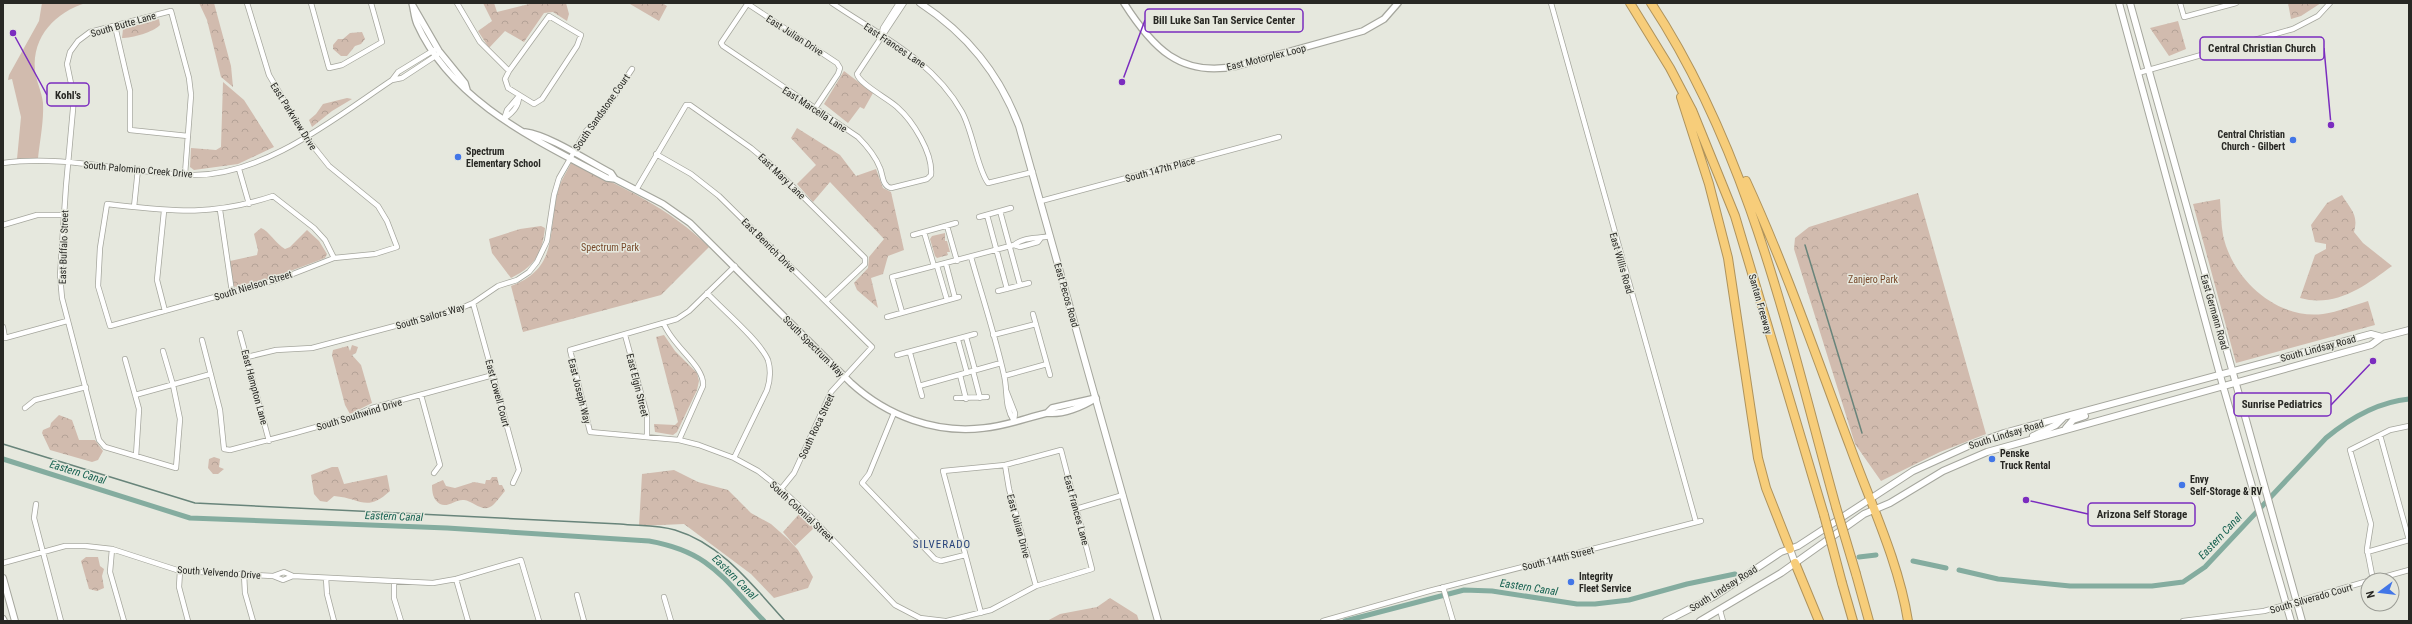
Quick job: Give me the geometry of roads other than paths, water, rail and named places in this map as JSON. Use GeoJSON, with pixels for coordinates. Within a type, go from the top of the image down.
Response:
{"type":"FeatureCollection","features":[{"type":"Feature","properties":{"kind":"highway","name":"Santan Freeway"},"geometry":{"type":"LineString","coordinates":[[1630,3],[1670,68],[1692,110],[1735,216],[1824,516],[1853,621]]}},
{"type":"Feature","properties":{"kind":"highway","name":"Santan Freeway"},"geometry":{"type":"LineString","coordinates":[[1651,3],[1671,33],[1716,121],[1754,218],[1869,621]]}},
{"type":"Feature","properties":{"kind":"highway"},"geometry":{"type":"LineString","coordinates":[[1670,68],[1700,154],[1725,243],[1736,302],[1749,412],[1758,458],[1768,494],[1790,549]]}},
{"type":"Feature","properties":{"kind":"highway"},"geometry":{"type":"LineString","coordinates":[[1716,121],[1773,241],[1875,511],[1902,590],[1908,621]]}},
{"type":"Feature","properties":{"kind":"highway"},"geometry":{"type":"LineString","coordinates":[[1795,563],[1819,621]]}},
{"type":"Feature","properties":{"kind":"main road","name":"East Pecos Road"},"geometry":{"type":"LineString","coordinates":[[920,3],[947,22],[963,36],[980,55],[996,78],[1019,126],[1158,621]]}},
{"type":"Feature","properties":{"kind":"main road","name":"East Germann Road"},"geometry":{"type":"LineString","coordinates":[[2119,3],[2223,386],[2291,621]]}},
{"type":"Feature","properties":{"kind":"main road","name":"East Germann Road"},"geometry":{"type":"LineString","coordinates":[[2130,3],[2231,372],[2302,621]]}},
{"type":"Feature","properties":{"kind":"main road","name":"South Lindsay Road"},"geometry":{"type":"LineString","coordinates":[[1700,621],[1781,573],[1864,514],[1875,511],[1964,461],[2030,438],[2371,345],[2382,337],[2409,330]]}},
{"type":"Feature","properties":{"kind":"main road","name":"South Lindsay Road"},"geometry":{"type":"LineString","coordinates":[[1666,621],[1715,596],[1781,552],[1798,546],[1913,471],[1968,446],[2004,433],[2371,334],[2382,337]]}},
{"type":"Feature","properties":{"kind":"main road"},"geometry":{"type":"LineString","coordinates":[[2066,428],[2074,420],[2104,407]]}},
{"type":"Feature","properties":{"kind":"main road"},"geometry":{"type":"LineString","coordinates":[[2030,438],[2039,431],[2056,425],[2063,418]]}},
{"type":"Feature","properties":{"kind":"main road"},"geometry":{"type":"LineString","coordinates":[[1790,549],[1795,563]]}},
{"type":"Feature","properties":{"kind":"main road"},"geometry":{"type":"LineString","coordinates":[[3,578],[15,621]]}},
{"type":"Feature","properties":{"kind":"street","name":"East Parkview Drive"},"geometry":{"type":"LineString","coordinates":[[247,3],[269,75],[305,136],[329,166],[378,206],[387,221],[397,247]]}},
{"type":"Feature","properties":{"kind":"street"},"geometry":{"type":"LineString","coordinates":[[311,3],[329,68],[342,65],[382,42],[371,3]]}},
{"type":"Feature","properties":{"kind":"street"},"geometry":{"type":"LineString","coordinates":[[456,3],[480,42],[509,71]]}},
{"type":"Feature","properties":{"kind":"street","name":"East Marcella Lane"},"geometry":{"type":"LineString","coordinates":[[748,3],[721,43],[723,46],[865,144],[876,160],[884,183],[889,188],[927,179],[931,175],[927,153],[906,115],[861,81],[858,76],[858,72],[881,36]]}},
{"type":"Feature","properties":{"kind":"street","name":"East Julian Drive"},"geometry":{"type":"LineString","coordinates":[[748,3],[837,63],[840,68],[814,110]]}},
{"type":"Feature","properties":{"kind":"street","name":"East Frances Lane"},"geometry":{"type":"LineString","coordinates":[[832,3],[927,67],[952,95],[970,129],[988,183],[1033,172]]}},
{"type":"Feature","properties":{"kind":"street"},"geometry":{"type":"LineString","coordinates":[[881,36],[883,28],[899,3]]}},
{"type":"Feature","properties":{"kind":"street"},"geometry":{"type":"LineString","coordinates":[[881,36],[887,31],[904,3]]}},
{"type":"Feature","properties":{"kind":"street","name":"East Motorplex Loop"},"geometry":{"type":"LineString","coordinates":[[1124,3],[1146,36],[1159,49],[1194,66],[1217,68],[1238,66],[1363,31],[1384,19],[1398,3]]}},
{"type":"Feature","properties":{"kind":"street","name":"East Willis Road"},"geometry":{"type":"LineString","coordinates":[[1551,3],[1696,522]]}},
{"type":"Feature","properties":{"kind":"street"},"geometry":{"type":"LineString","coordinates":[[2180,3],[2184,17],[2236,3]]}},
{"type":"Feature","properties":{"kind":"street"},"geometry":{"type":"LineString","coordinates":[[2138,74],[2293,29],[2318,16],[2330,3]]}},
{"type":"Feature","properties":{"kind":"street","name":"South Spectrum Way"},"geometry":{"type":"LineString","coordinates":[[412,4],[418,12],[436,52],[465,83],[467,90],[504,119],[532,138],[571,156],[608,178],[615,179],[636,190],[690,223],[735,266],[861,393],[894,413],[920,423],[947,428],[976,429],[1014,422],[1047,413],[1052,408],[1096,398]]}},
{"type":"Feature","properties":{"kind":"street","name":"South Butte Lane"},"geometry":{"type":"LineString","coordinates":[[78,41],[90,32],[171,11],[189,78],[191,95],[188,136]]}},
{"type":"Feature","properties":{"kind":"street"},"geometry":{"type":"LineString","coordinates":[[549,16],[581,35],[577,46],[538,103],[529,103],[508,88],[506,84],[509,71],[549,16]]}},
{"type":"Feature","properties":{"kind":"street"},"geometry":{"type":"LineString","coordinates":[[115,26],[130,91],[130,130],[188,136],[185,174]]}},
{"type":"Feature","properties":{"kind":"street","name":"East Buffalo Street"},"geometry":{"type":"LineString","coordinates":[[78,41],[70,52],[67,64],[74,98],[60,276],[62,298],[67,321],[100,440],[105,447],[176,468],[180,419],[173,385]]}},
{"type":"Feature","properties":{"kind":"street","name":"South Palomino Creek Drive"},"geometry":{"type":"LineString","coordinates":[[3,163],[40,161],[68,162],[185,174],[215,173],[240,168],[267,158],[305,136],[392,80],[402,78],[436,52]]}},
{"type":"Feature","properties":{"kind":"street","name":"South Sandstone Court"},"geometry":{"type":"LineString","coordinates":[[571,156],[586,131],[601,116],[632,69]]}},
{"type":"Feature","properties":{"kind":"street"},"geometry":{"type":"LineString","coordinates":[[504,119],[512,114],[519,103],[519,96]]}},
{"type":"Feature","properties":{"kind":"street","name":"East Mary Lane"},"geometry":{"type":"LineString","coordinates":[[656,154],[686,105],[690,105],[751,148],[769,163],[865,258],[865,264],[826,301]]}},
{"type":"Feature","properties":{"kind":"street","name":"South 147th Place"},"geometry":{"type":"LineString","coordinates":[[1041,201],[1279,137]]}},
{"type":"Feature","properties":{"kind":"street"},"geometry":{"type":"LineString","coordinates":[[636,190],[656,154]]}},
{"type":"Feature","properties":{"kind":"street","name":"East Benrich Drive"},"geometry":{"type":"LineString","coordinates":[[656,154],[692,174],[719,196],[872,348]]}},
{"type":"Feature","properties":{"kind":"street","name":"South Sailors Way"},"geometry":{"type":"LineString","coordinates":[[247,357],[276,350],[312,348],[473,303],[498,286],[529,272],[537,262],[548,241],[556,185],[571,156]]}},
{"type":"Feature","properties":{"kind":"street"},"geometry":{"type":"LineString","coordinates":[[240,168],[249,204]]}},
{"type":"Feature","properties":{"kind":"street"},"geometry":{"type":"LineString","coordinates":[[138,169],[134,207],[197,212],[220,210],[249,204],[273,196],[314,228],[325,240],[334,258]]}},
{"type":"Feature","properties":{"kind":"street","name":"South Nielson Street"},"geometry":{"type":"LineString","coordinates":[[134,207],[107,204],[100,248],[98,286],[110,326],[280,279],[334,258],[375,254],[397,247]]}},
{"type":"Feature","properties":{"kind":"street"},"geometry":{"type":"LineString","coordinates":[[978,217],[1011,208]]}},
{"type":"Feature","properties":{"kind":"street"},"geometry":{"type":"LineString","coordinates":[[164,210],[157,280],[166,310]]}},
{"type":"Feature","properties":{"kind":"street"},"geometry":{"type":"LineString","coordinates":[[220,210],[232,292]]}},
{"type":"Feature","properties":{"kind":"street"},"geometry":{"type":"LineString","coordinates":[[1000,211],[1012,246],[1020,285]]}},
{"type":"Feature","properties":{"kind":"street"},"geometry":{"type":"LineString","coordinates":[[3,225],[37,215],[64,215]]}},
{"type":"Feature","properties":{"kind":"street"},"geometry":{"type":"LineString","coordinates":[[987,215],[1008,288]]}},
{"type":"Feature","properties":{"kind":"street"},"geometry":{"type":"LineString","coordinates":[[913,235],[956,223]]}},
{"type":"Feature","properties":{"kind":"street"},"geometry":{"type":"LineString","coordinates":[[947,226],[957,260]]}},
{"type":"Feature","properties":{"kind":"street"},"geometry":{"type":"LineString","coordinates":[[924,232],[947,300]]}},
{"type":"Feature","properties":{"kind":"street"},"geometry":{"type":"LineString","coordinates":[[902,312],[892,278],[1012,246],[1019,241],[1037,236],[1041,238],[1050,236]]}},
{"type":"Feature","properties":{"kind":"street"},"geometry":{"type":"LineString","coordinates":[[971,257],[1001,363],[1006,390],[1005,397],[1010,415],[1014,422]]}},
{"type":"Feature","properties":{"kind":"street"},"geometry":{"type":"LineString","coordinates":[[887,317],[957,297],[946,264]]}},
{"type":"Feature","properties":{"kind":"street"},"geometry":{"type":"LineString","coordinates":[[625,335],[664,324],[689,311],[735,266]]}},
{"type":"Feature","properties":{"kind":"street"},"geometry":{"type":"LineString","coordinates":[[998,291],[1029,282]]}},
{"type":"Feature","properties":{"kind":"street"},"geometry":{"type":"LineString","coordinates":[[707,293],[763,351],[769,367],[770,383],[734,458]]}},
{"type":"Feature","properties":{"kind":"street","name":"East Lowell Court"},"geometry":{"type":"LineString","coordinates":[[473,303],[519,470],[513,483]]}},
{"type":"Feature","properties":{"kind":"street"},"geometry":{"type":"LineString","coordinates":[[1034,314],[1050,375]]}},
{"type":"Feature","properties":{"kind":"street"},"geometry":{"type":"LineString","coordinates":[[3,327],[5,338],[67,321]]}},
{"type":"Feature","properties":{"kind":"street"},"geometry":{"type":"LineString","coordinates":[[664,324],[669,336],[698,368],[703,377],[703,386],[679,440]]}},
{"type":"Feature","properties":{"kind":"street"},"geometry":{"type":"LineString","coordinates":[[993,335],[1036,324]]}},
{"type":"Feature","properties":{"kind":"street","name":"East Hampton Lane"},"geometry":{"type":"LineString","coordinates":[[240,333],[270,441]]}},
{"type":"Feature","properties":{"kind":"street"},"geometry":{"type":"LineString","coordinates":[[897,356],[975,334]]}},
{"type":"Feature","properties":{"kind":"street","name":"East Joseph Way"},"geometry":{"type":"LineString","coordinates":[[590,432],[570,350],[625,335]]}},
{"type":"Feature","properties":{"kind":"street","name":"East Elgin Street"},"geometry":{"type":"LineString","coordinates":[[625,335],[646,415],[648,436]]}},
{"type":"Feature","properties":{"kind":"street"},"geometry":{"type":"LineString","coordinates":[[966,337],[980,398]]}},
{"type":"Feature","properties":{"kind":"street"},"geometry":{"type":"LineString","coordinates":[[135,395],[211,374],[202,340]]}},
{"type":"Feature","properties":{"kind":"street"},"geometry":{"type":"LineString","coordinates":[[958,340],[967,373]]}},
{"type":"Feature","properties":{"kind":"street","name":"South Roca Street"},"geometry":{"type":"LineString","coordinates":[[781,489],[794,473],[829,396],[845,376],[872,348]]}},
{"type":"Feature","properties":{"kind":"street"},"geometry":{"type":"LineString","coordinates":[[163,351],[173,385]]}},
{"type":"Feature","properties":{"kind":"street"},"geometry":{"type":"LineString","coordinates":[[910,353],[922,396]]}},
{"type":"Feature","properties":{"kind":"street"},"geometry":{"type":"LineString","coordinates":[[125,359],[140,420],[136,456]]}},
{"type":"Feature","properties":{"kind":"street"},"geometry":{"type":"LineString","coordinates":[[919,386],[1001,363]]}},
{"type":"Feature","properties":{"kind":"street"},"geometry":{"type":"LineString","coordinates":[[1004,376],[1047,364]]}},
{"type":"Feature","properties":{"kind":"street","name":"South Southwind Drive"},"geometry":{"type":"LineString","coordinates":[[211,374],[220,410],[224,449],[230,450],[270,441],[421,395],[493,375]]}},
{"type":"Feature","properties":{"kind":"street"},"geometry":{"type":"LineString","coordinates":[[960,375],[966,399]]}},
{"type":"Feature","properties":{"kind":"street"},"geometry":{"type":"LineString","coordinates":[[26,408],[35,400],[86,387]]}},
{"type":"Feature","properties":{"kind":"street"},"geometry":{"type":"LineString","coordinates":[[421,395],[440,465],[434,473]]}},
{"type":"Feature","properties":{"kind":"street"},"geometry":{"type":"LineString","coordinates":[[956,398],[966,399],[987,397]]}},
{"type":"Feature","properties":{"kind":"street"},"geometry":{"type":"LineString","coordinates":[[894,413],[869,474],[862,483],[935,559],[941,561],[965,555]]}},
{"type":"Feature","properties":{"kind":"street"},"geometry":{"type":"LineString","coordinates":[[2372,572],[2368,552],[2371,524],[2350,450],[2380,435],[2409,426]]}},
{"type":"Feature","properties":{"kind":"street","name":"South Colonial Street"},"geometry":{"type":"LineString","coordinates":[[590,432],[648,436],[679,440],[699,445],[734,458],[758,471],[781,489],[811,517],[895,605],[920,618],[946,621],[981,613],[1000,606],[1036,586],[1092,569]]}},
{"type":"Feature","properties":{"kind":"street"},"geometry":{"type":"LineString","coordinates":[[2368,552],[2409,540],[2380,435]]}},
{"type":"Feature","properties":{"kind":"street","name":"East Frances Lane"},"geometry":{"type":"LineString","coordinates":[[1005,465],[1060,450],[1092,569]]}},
{"type":"Feature","properties":{"kind":"street"},"geometry":{"type":"LineString","coordinates":[[981,613],[943,471],[1005,465]]}},
{"type":"Feature","properties":{"kind":"street","name":"East Julian Drive"},"geometry":{"type":"LineString","coordinates":[[1005,465],[1009,489],[1036,586]]}},
{"type":"Feature","properties":{"kind":"street"},"geometry":{"type":"LineString","coordinates":[[1076,509],[1123,495]]}},
{"type":"Feature","properties":{"kind":"street"},"geometry":{"type":"LineString","coordinates":[[36,504],[34,518],[62,621]]}},
{"type":"Feature","properties":{"kind":"street","name":"South 144th Street"},"geometry":{"type":"LineString","coordinates":[[1323,621],[1701,521]]}},
{"type":"Feature","properties":{"kind":"street","name":"South Velvendo Drive"},"geometry":{"type":"LineString","coordinates":[[3,563],[65,546],[85,546],[112,549],[180,571],[274,576],[283,580],[293,576]]}},
{"type":"Feature","properties":{"kind":"street"},"geometry":{"type":"LineString","coordinates":[[112,549],[110,572],[124,621]]}},
{"type":"Feature","properties":{"kind":"street","name":"South Velvendo Drive"},"geometry":{"type":"LineString","coordinates":[[274,576],[284,572],[293,576],[394,582],[434,582],[456,579],[522,560],[539,621]]}},
{"type":"Feature","properties":{"kind":"street"},"geometry":{"type":"LineString","coordinates":[[180,571],[179,587],[188,621]]}},
{"type":"Feature","properties":{"kind":"street"},"geometry":{"type":"LineString","coordinates":[[244,574],[246,593],[253,621]]}},
{"type":"Feature","properties":{"kind":"street"},"geometry":{"type":"LineString","coordinates":[[326,578],[327,594],[334,621]]}},
{"type":"Feature","properties":{"kind":"street"},"geometry":{"type":"LineString","coordinates":[[456,579],[468,621]]}},
{"type":"Feature","properties":{"kind":"street"},"geometry":{"type":"LineString","coordinates":[[394,582],[394,598],[400,621]]}},
{"type":"Feature","properties":{"kind":"street","name":"South Silverado Court"},"geometry":{"type":"LineString","coordinates":[[2183,621],[2254,613],[2286,606],[2360,583]]}},
{"type":"Feature","properties":{"kind":"street"},"geometry":{"type":"LineString","coordinates":[[1444,589],[1453,621]]}},
{"type":"Feature","properties":{"kind":"street"},"geometry":{"type":"LineString","coordinates":[[577,595],[584,621]]}},
{"type":"Feature","properties":{"kind":"street"},"geometry":{"type":"LineString","coordinates":[[664,597],[671,621]]}},
{"type":"Feature","properties":{"kind":"street"},"geometry":{"type":"LineString","coordinates":[[1720,610],[1723,621]]}},
{"type":"Feature","properties":{"kind":"waterway"},"geometry":{"type":"LineString","coordinates":[[1805,245],[1862,433]]}},
{"type":"Feature","properties":{"kind":"waterway","name":"Eastern Canal"},"geometry":{"type":"LineString","coordinates":[[1959,570],[1998,579],[2070,586],[2152,586],[2183,582],[2205,567],[2326,438],[2344,424],[2364,412],[2386,404],[2409,399]]}},
{"type":"Feature","properties":{"kind":"waterway"},"geometry":{"type":"LineString","coordinates":[[3,444],[195,503],[620,524],[668,528],[692,536],[708,545],[722,556],[749,581],[785,621]]}},
{"type":"Feature","properties":{"kind":"waterway","name":"Eastern Canal"},"geometry":{"type":"LineString","coordinates":[[3,459],[190,518],[447,528],[649,541],[687,552],[702,560],[726,580],[764,621]]}},
{"type":"Feature","properties":{"kind":"waterway","name":"Eastern Canal"},"geometry":{"type":"LineString","coordinates":[[1859,557],[1876,555]]}},
{"type":"Feature","properties":{"kind":"waterway","name":"Eastern Canal"},"geometry":{"type":"LineString","coordinates":[[1913,561],[1946,568]]}},
{"type":"Feature","properties":{"kind":"waterway","name":"Eastern Canal"},"geometry":{"type":"LineString","coordinates":[[1345,621],[1464,590],[1492,591],[1577,604],[1595,604],[1629,600],[1687,584],[1735,574]]}},
{"type":"Feature","properties":{"kind":"place","name":"Kohl's"},"geometry":{"type":"Point","coordinates":[13,33]}},
{"type":"Feature","properties":{"kind":"place","name":"Bill Luke San Tan Service Center"},"geometry":{"type":"Point","coordinates":[1122,82]}},
{"type":"Feature","properties":{"kind":"place","name":"Central Christian Church"},"geometry":{"type":"Point","coordinates":[2331,125]}},
{"type":"Feature","properties":{"kind":"place","name":"Central Christian Church - Gilbert"},"geometry":{"type":"Point","coordinates":[2293,140]}},
{"type":"Feature","properties":{"kind":"place","name":"Spectrum Elementary School"},"geometry":{"type":"Point","coordinates":[458,157]}},
{"type":"Feature","properties":{"kind":"place","name":"Sunrise Pediatrics"},"geometry":{"type":"Point","coordinates":[2373,361]}},
{"type":"Feature","properties":{"kind":"place","name":"Penske Truck Rental"},"geometry":{"type":"Point","coordinates":[1992,459]}},
{"type":"Feature","properties":{"kind":"place","name":"Envy Self-Storage & RV"},"geometry":{"type":"Point","coordinates":[2182,485]}},
{"type":"Feature","properties":{"kind":"place","name":"Arizona Self Storage"},"geometry":{"type":"Point","coordinates":[2026,500]}},
{"type":"Feature","properties":{"kind":"place","name":"Integrity Fleet Service"},"geometry":{"type":"Point","coordinates":[1571,582]}},
{"type":"Feature","properties":{"kind":"district","name":"SILVERADO"},"geometry":{"type":"Point","coordinates":[942,544]}},
{"type":"Feature","properties":{"kind":"park label","name":"Spectrum Park"},"geometry":{"type":"Point","coordinates":[610,247]}},
{"type":"Feature","properties":{"kind":"park label","name":"Zanjero Park"},"geometry":{"type":"Point","coordinates":[1873,279]}}]}
